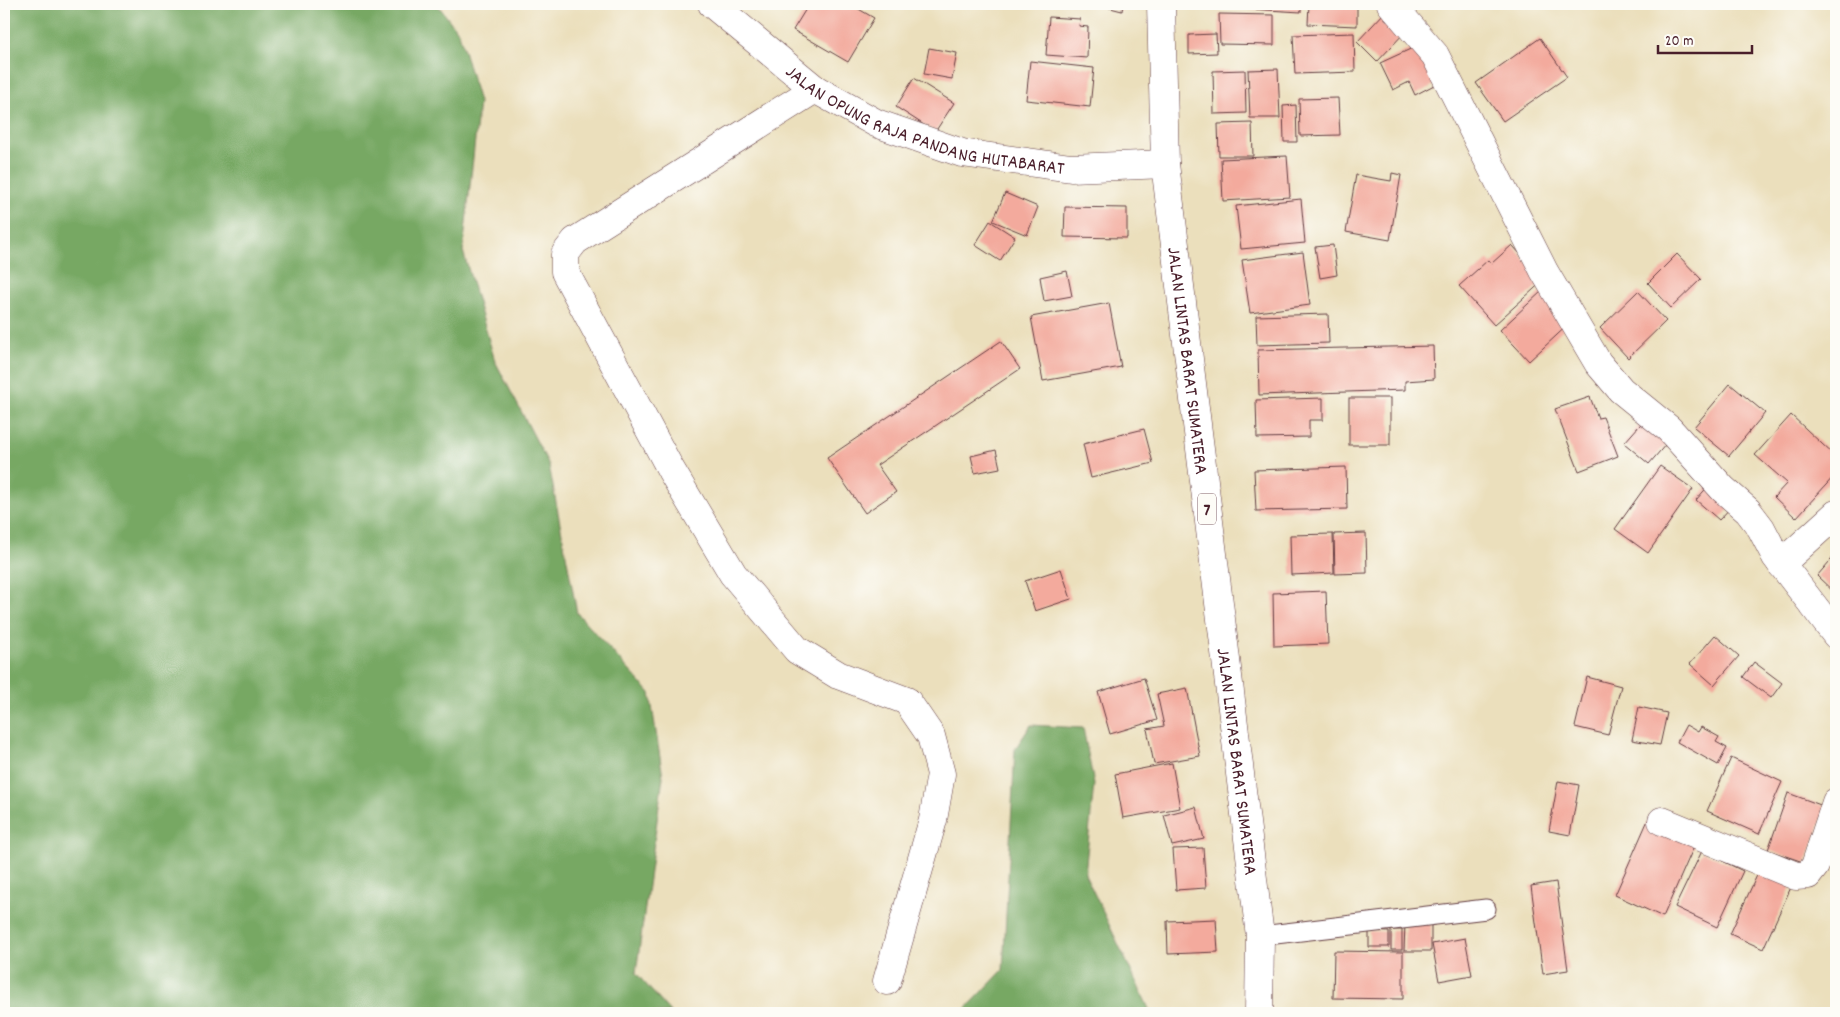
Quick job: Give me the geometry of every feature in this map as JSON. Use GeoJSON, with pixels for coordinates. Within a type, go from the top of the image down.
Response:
{"type":"FeatureCollection","features":[{"type":"Feature","properties":{"kind":"main road","name":"JALAN OPUNG RAJA PANDANG HUTABARAT"},"geometry":{"type":"LineString","coordinates":[[712,4],[815,89],[876,123],[962,152],[1071,168],[1164,164]]}},
{"type":"Feature","properties":{"kind":"main road","name":"JALAN LINTAS BARAT SUMATERA"},"geometry":{"type":"LineString","coordinates":[[1161,4],[1164,164],[1260,936],[1259,1013]]}},
{"type":"Feature","properties":{"kind":"main road"},"geometry":{"type":"LineString","coordinates":[[1391,4],[1435,55],[1544,271],[1598,363],[1621,390],[1669,429],[1723,489],[1748,511],[1761,528],[1781,564],[1836,635]]}},
{"type":"Feature","properties":{"kind":"main road"},"geometry":{"type":"LineString","coordinates":[[815,89],[576,241],[565,254],[565,272],[671,470],[733,574],[798,650],[838,675],[907,701],[931,736],[941,774],[933,820],[887,981]]}},
{"type":"Feature","properties":{"kind":"main road"},"geometry":{"type":"LineString","coordinates":[[1781,564],[1836,514]]}},
{"type":"Feature","properties":{"kind":"main road"},"geometry":{"type":"LineString","coordinates":[[1662,821],[1796,876],[1808,875],[1815,866],[1836,802]]}},
{"type":"Feature","properties":{"kind":"lane"},"geometry":{"type":"LineString","coordinates":[[1260,936],[1486,909]]}},
{"type":"Feature","properties":{"kind":"green space"},"geometry":{"type":"Polygon","coordinates":[[[4,4],[437,4],[459,33],[479,102],[463,251],[495,361],[549,465],[577,613],[650,693],[663,777],[636,973],[671,1013],[4,1013],[4,4]]]}},
{"type":"Feature","properties":{"kind":"green space"},"geometry":{"type":"Polygon","coordinates":[[[1031,725],[1083,728],[1094,784],[1085,874],[1151,1013],[962,1013],[1003,970],[1015,749],[1031,725]]]}},
{"type":"Feature","properties":{"kind":"building"},"geometry":{"type":"Polygon","coordinates":[[[809,4],[850,4],[874,18],[848,62],[793,30],[809,4]]]}},
{"type":"Feature","properties":{"kind":"building"},"geometry":{"type":"Polygon","coordinates":[[[1095,4],[1123,4],[1122,11],[1095,4]]]}},
{"type":"Feature","properties":{"kind":"building"},"geometry":{"type":"Polygon","coordinates":[[[1250,4],[1301,4],[1301,12],[1250,9],[1250,4]]]}},
{"type":"Feature","properties":{"kind":"building"},"geometry":{"type":"Polygon","coordinates":[[[1309,4],[1357,4],[1357,26],[1308,24],[1309,4]]]}},
{"type":"Feature","properties":{"kind":"building"},"geometry":{"type":"Polygon","coordinates":[[[1385,12],[1405,32],[1377,62],[1357,42],[1385,12]]]}},
{"type":"Feature","properties":{"kind":"building"},"geometry":{"type":"Polygon","coordinates":[[[1219,14],[1274,15],[1274,45],[1220,44],[1219,14]]]}},
{"type":"Feature","properties":{"kind":"building"},"geometry":{"type":"Polygon","coordinates":[[[1049,17],[1080,19],[1079,26],[1088,27],[1087,58],[1046,55],[1049,17]]]}},
{"type":"Feature","properties":{"kind":"building"},"geometry":{"type":"Polygon","coordinates":[[[1354,33],[1355,72],[1295,74],[1293,35],[1354,33]]]}},
{"type":"Feature","properties":{"kind":"building"},"geometry":{"type":"Polygon","coordinates":[[[1216,34],[1217,53],[1189,54],[1189,35],[1216,34]]]}},
{"type":"Feature","properties":{"kind":"building"},"geometry":{"type":"Polygon","coordinates":[[[1540,38],[1567,77],[1503,121],[1476,83],[1540,38]]]}},
{"type":"Feature","properties":{"kind":"building"},"geometry":{"type":"Polygon","coordinates":[[[1417,46],[1436,84],[1415,95],[1409,82],[1393,90],[1380,63],[1417,46]]]}},
{"type":"Feature","properties":{"kind":"building"},"geometry":{"type":"Polygon","coordinates":[[[929,48],[957,53],[952,79],[924,74],[929,48]]]}},
{"type":"Feature","properties":{"kind":"building"},"geometry":{"type":"Polygon","coordinates":[[[1030,61],[1094,68],[1090,107],[1026,100],[1030,61]]]}},
{"type":"Feature","properties":{"kind":"building"},"geometry":{"type":"Polygon","coordinates":[[[1278,69],[1280,118],[1250,118],[1248,70],[1278,69]]]}},
{"type":"Feature","properties":{"kind":"building"},"geometry":{"type":"Polygon","coordinates":[[[1245,70],[1246,113],[1214,114],[1213,71],[1245,70]]]}},
{"type":"Feature","properties":{"kind":"building"},"geometry":{"type":"Polygon","coordinates":[[[914,78],[954,103],[935,132],[896,107],[914,78]]]}},
{"type":"Feature","properties":{"kind":"building"},"geometry":{"type":"Polygon","coordinates":[[[1338,98],[1340,135],[1300,136],[1299,99],[1338,98]]]}},
{"type":"Feature","properties":{"kind":"building"},"geometry":{"type":"Polygon","coordinates":[[[1296,105],[1297,142],[1284,142],[1283,106],[1296,105]]]}},
{"type":"Feature","properties":{"kind":"building"},"geometry":{"type":"Polygon","coordinates":[[[1252,123],[1253,156],[1219,156],[1218,124],[1252,123]]]}},
{"type":"Feature","properties":{"kind":"building"},"geometry":{"type":"Polygon","coordinates":[[[1287,156],[1290,197],[1223,201],[1221,159],[1287,156]]]}},
{"type":"Feature","properties":{"kind":"building"},"geometry":{"type":"Polygon","coordinates":[[[1392,173],[1401,175],[1390,240],[1346,232],[1356,175],[1391,181],[1392,173]]]}},
{"type":"Feature","properties":{"kind":"building"},"geometry":{"type":"Polygon","coordinates":[[[1005,193],[1038,207],[1027,235],[993,221],[1005,193]]]}},
{"type":"Feature","properties":{"kind":"building"},"geometry":{"type":"Polygon","coordinates":[[[1301,199],[1305,243],[1241,249],[1236,206],[1301,199]]]}},
{"type":"Feature","properties":{"kind":"building"},"geometry":{"type":"Polygon","coordinates":[[[1065,207],[1127,208],[1127,238],[1064,237],[1065,207]]]}},
{"type":"Feature","properties":{"kind":"building"},"geometry":{"type":"Polygon","coordinates":[[[990,221],[1015,237],[1000,261],[975,245],[990,221]]]}},
{"type":"Feature","properties":{"kind":"building"},"geometry":{"type":"Polygon","coordinates":[[[1333,245],[1337,275],[1320,278],[1315,247],[1333,245]]]}},
{"type":"Feature","properties":{"kind":"building"},"geometry":{"type":"Polygon","coordinates":[[[1512,245],[1544,280],[1494,325],[1459,286],[1488,260],[1491,264],[1512,245]]]}},
{"type":"Feature","properties":{"kind":"building"},"geometry":{"type":"Polygon","coordinates":[[[1303,252],[1310,305],[1250,313],[1242,260],[1303,252]]]}},
{"type":"Feature","properties":{"kind":"building"},"geometry":{"type":"Polygon","coordinates":[[[1677,254],[1701,279],[1671,308],[1648,283],[1677,254]]]}},
{"type":"Feature","properties":{"kind":"building"},"geometry":{"type":"Polygon","coordinates":[[[1067,271],[1072,296],[1044,301],[1040,277],[1067,271]]]}},
{"type":"Feature","properties":{"kind":"building"},"geometry":{"type":"Polygon","coordinates":[[[1542,291],[1571,322],[1529,361],[1500,330],[1542,291]]]}},
{"type":"Feature","properties":{"kind":"building"},"geometry":{"type":"Polygon","coordinates":[[[1638,291],[1666,321],[1628,358],[1600,328],[1638,291]]]}},
{"type":"Feature","properties":{"kind":"building"},"geometry":{"type":"Polygon","coordinates":[[[1109,303],[1121,367],[1043,381],[1031,317],[1109,303]]]}},
{"type":"Feature","properties":{"kind":"building"},"geometry":{"type":"Polygon","coordinates":[[[1328,314],[1329,343],[1257,345],[1256,316],[1328,314]]]}},
{"type":"Feature","properties":{"kind":"building"},"geometry":{"type":"Polygon","coordinates":[[[1001,341],[1020,369],[877,465],[896,492],[865,513],[827,458],[1001,341]]]}},
{"type":"Feature","properties":{"kind":"building"},"geometry":{"type":"Polygon","coordinates":[[[1433,346],[1434,379],[1405,381],[1405,390],[1259,395],[1258,350],[1433,346]]]}},
{"type":"Feature","properties":{"kind":"building"},"geometry":{"type":"Polygon","coordinates":[[[1730,384],[1765,413],[1729,456],[1694,427],[1730,384]]]}},
{"type":"Feature","properties":{"kind":"building"},"geometry":{"type":"Polygon","coordinates":[[[1590,397],[1598,418],[1603,417],[1618,456],[1579,471],[1555,409],[1590,397]]]}},
{"type":"Feature","properties":{"kind":"building"},"geometry":{"type":"Polygon","coordinates":[[[1323,398],[1323,420],[1309,420],[1309,437],[1257,438],[1256,400],[1323,398]]]}},
{"type":"Feature","properties":{"kind":"building"},"geometry":{"type":"Polygon","coordinates":[[[1349,398],[1390,398],[1390,445],[1349,445],[1349,398]]]}},
{"type":"Feature","properties":{"kind":"building"},"geometry":{"type":"Polygon","coordinates":[[[1791,415],[1836,457],[1836,474],[1796,518],[1774,497],[1787,483],[1755,455],[1791,415]]]}},
{"type":"Feature","properties":{"kind":"building"},"geometry":{"type":"Polygon","coordinates":[[[1647,417],[1672,437],[1649,464],[1624,443],[1647,417]]]}},
{"type":"Feature","properties":{"kind":"building"},"geometry":{"type":"Polygon","coordinates":[[[1144,429],[1153,463],[1091,478],[1083,444],[1144,429]]]}},
{"type":"Feature","properties":{"kind":"building"},"geometry":{"type":"Polygon","coordinates":[[[996,450],[1000,468],[975,473],[971,456],[996,450]]]}},
{"type":"Feature","properties":{"kind":"building"},"geometry":{"type":"Polygon","coordinates":[[[1660,466],[1693,489],[1648,553],[1615,529],[1660,466]]]}},
{"type":"Feature","properties":{"kind":"building"},"geometry":{"type":"Polygon","coordinates":[[[1346,467],[1347,509],[1256,511],[1254,470],[1346,467]]]}},
{"type":"Feature","properties":{"kind":"building"},"geometry":{"type":"Polygon","coordinates":[[[1710,484],[1734,504],[1719,520],[1696,500],[1710,484]]]}},
{"type":"Feature","properties":{"kind":"building"},"geometry":{"type":"Polygon","coordinates":[[[1366,533],[1367,573],[1335,574],[1334,534],[1366,533]]]}},
{"type":"Feature","properties":{"kind":"building"},"geometry":{"type":"Polygon","coordinates":[[[1333,534],[1334,573],[1291,575],[1290,535],[1333,534]]]}},
{"type":"Feature","properties":{"kind":"building"},"geometry":{"type":"Polygon","coordinates":[[[1836,554],[1836,594],[1817,576],[1836,554]]]}},
{"type":"Feature","properties":{"kind":"building"},"geometry":{"type":"Polygon","coordinates":[[[1061,569],[1071,599],[1035,611],[1025,581],[1061,569]]]}},
{"type":"Feature","properties":{"kind":"building"},"geometry":{"type":"Polygon","coordinates":[[[1326,591],[1328,644],[1274,646],[1273,593],[1326,591]]]}},
{"type":"Feature","properties":{"kind":"building"},"geometry":{"type":"Polygon","coordinates":[[[1715,635],[1739,656],[1714,685],[1690,664],[1715,635]]]}},
{"type":"Feature","properties":{"kind":"building"},"geometry":{"type":"Polygon","coordinates":[[[1754,662],[1782,683],[1771,698],[1743,677],[1754,662]]]}},
{"type":"Feature","properties":{"kind":"building"},"geometry":{"type":"Polygon","coordinates":[[[1587,677],[1621,686],[1608,735],[1575,727],[1587,677]]]}},
{"type":"Feature","properties":{"kind":"building"},"geometry":{"type":"Polygon","coordinates":[[[1144,678],[1157,720],[1110,734],[1098,692],[1144,678]]]}},
{"type":"Feature","properties":{"kind":"building"},"geometry":{"type":"Polygon","coordinates":[[[1187,688],[1200,756],[1154,764],[1147,729],[1164,726],[1157,694],[1187,688]]]}},
{"type":"Feature","properties":{"kind":"building"},"geometry":{"type":"Polygon","coordinates":[[[1639,707],[1667,713],[1660,745],[1632,740],[1639,707]]]}},
{"type":"Feature","properties":{"kind":"building"},"geometry":{"type":"Polygon","coordinates":[[[1686,725],[1698,732],[1701,727],[1719,737],[1716,742],[1727,748],[1718,765],[1677,742],[1686,725]]]}},
{"type":"Feature","properties":{"kind":"building"},"geometry":{"type":"Polygon","coordinates":[[[1731,758],[1782,782],[1759,834],[1707,811],[1731,758]]]}},
{"type":"Feature","properties":{"kind":"building"},"geometry":{"type":"Polygon","coordinates":[[[1172,763],[1180,808],[1123,818],[1115,774],[1172,763]]]}},
{"type":"Feature","properties":{"kind":"building"},"geometry":{"type":"Polygon","coordinates":[[[1558,781],[1579,785],[1570,835],[1549,831],[1558,781]]]}},
{"type":"Feature","properties":{"kind":"building"},"geometry":{"type":"Polygon","coordinates":[[[1788,793],[1826,807],[1806,863],[1768,850],[1788,793]]]}},
{"type":"Feature","properties":{"kind":"building"},"geometry":{"type":"Polygon","coordinates":[[[1196,807],[1204,839],[1172,846],[1164,815],[1196,807]]]}},
{"type":"Feature","properties":{"kind":"building"},"geometry":{"type":"Polygon","coordinates":[[[1648,820],[1696,842],[1663,917],[1615,895],[1648,820]]]}},
{"type":"Feature","properties":{"kind":"building"},"geometry":{"type":"Polygon","coordinates":[[[1203,848],[1206,888],[1176,890],[1173,849],[1203,848]]]}},
{"type":"Feature","properties":{"kind":"building"},"geometry":{"type":"Polygon","coordinates":[[[1702,851],[1743,871],[1717,927],[1675,907],[1702,851]]]}},
{"type":"Feature","properties":{"kind":"building"},"geometry":{"type":"Polygon","coordinates":[[[1759,871],[1792,885],[1763,949],[1730,934],[1759,871]]]}},
{"type":"Feature","properties":{"kind":"building"},"geometry":{"type":"Polygon","coordinates":[[[1556,882],[1568,970],[1543,974],[1531,886],[1556,882]]]}},
{"type":"Feature","properties":{"kind":"building"},"geometry":{"type":"Polygon","coordinates":[[[1216,919],[1218,952],[1168,954],[1167,921],[1216,919]]]}},
{"type":"Feature","properties":{"kind":"building"},"geometry":{"type":"Polygon","coordinates":[[[1405,923],[1431,924],[1431,951],[1404,951],[1405,923]]]}},
{"type":"Feature","properties":{"kind":"building"},"geometry":{"type":"Polygon","coordinates":[[[1391,930],[1402,930],[1402,950],[1391,950],[1391,930]]]}},
{"type":"Feature","properties":{"kind":"building"},"geometry":{"type":"Polygon","coordinates":[[[1369,931],[1389,932],[1389,947],[1369,947],[1369,931]]]}},
{"type":"Feature","properties":{"kind":"building"},"geometry":{"type":"Polygon","coordinates":[[[1465,938],[1472,975],[1439,981],[1432,944],[1465,938]]]}},
{"type":"Feature","properties":{"kind":"building"},"geometry":{"type":"Polygon","coordinates":[[[1334,951],[1403,952],[1403,999],[1333,998],[1334,951]]]}}]}
